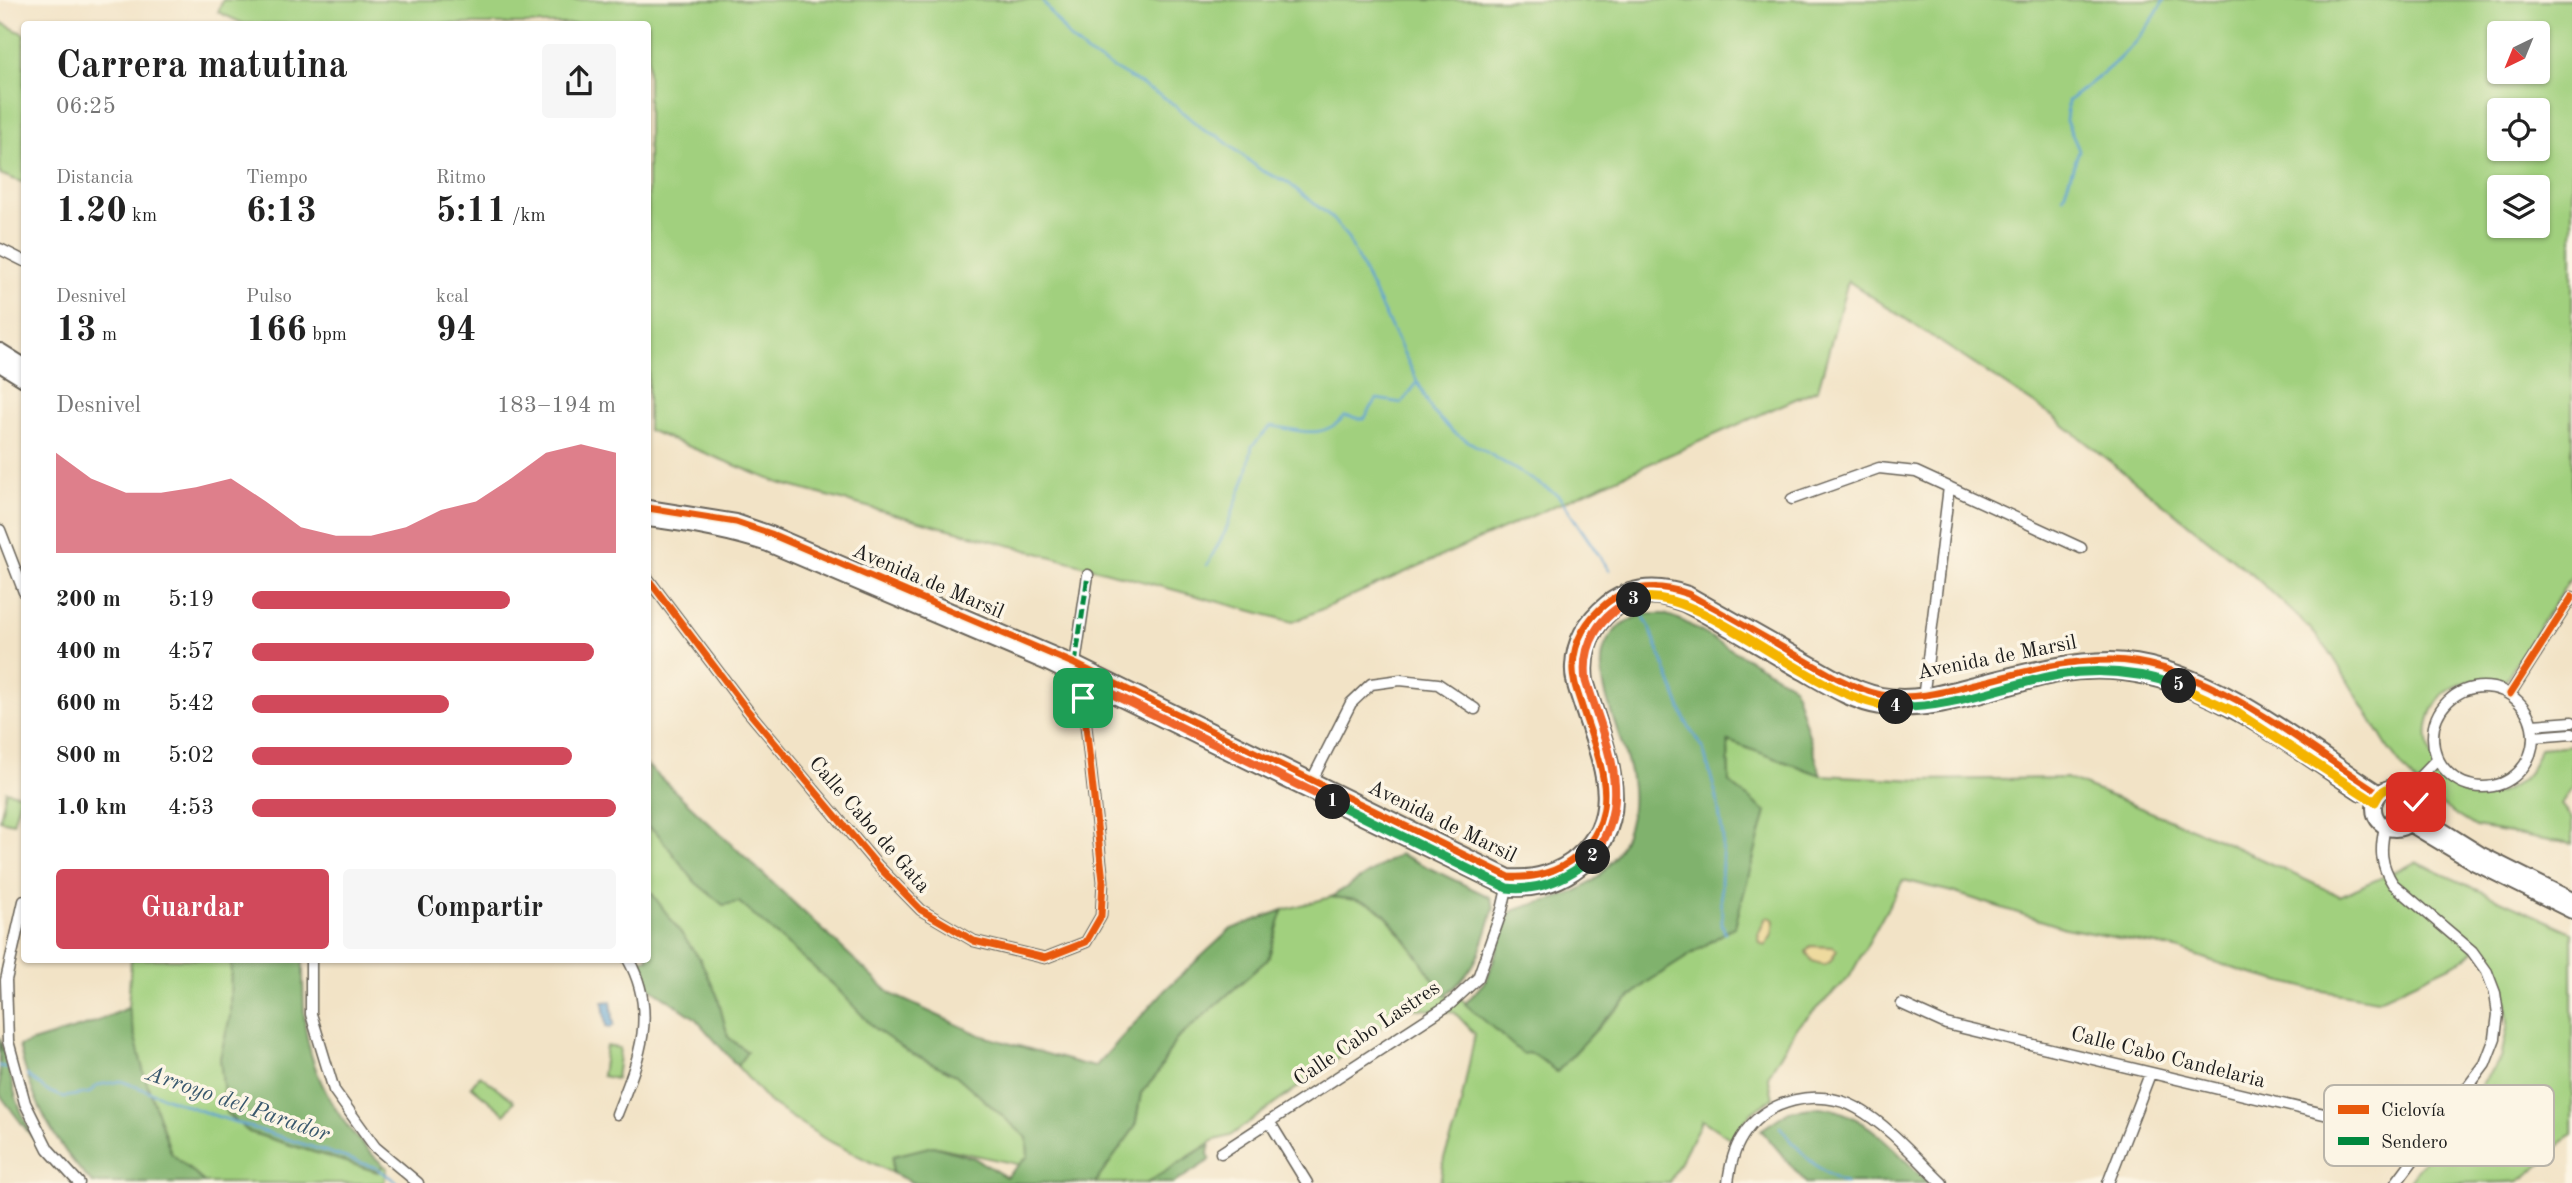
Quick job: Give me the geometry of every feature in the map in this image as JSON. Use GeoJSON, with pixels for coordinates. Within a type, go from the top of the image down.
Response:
{"type":"FeatureCollection","features":[{"type":"Feature","properties":{"kind":"street"},"geometry":{"type":"LineString","coordinates":[[0,248],[21,259]]}},
{"type":"Feature","properties":{"kind":"street"},"geometry":{"type":"LineString","coordinates":[[0,351],[21,364]]}},
{"type":"Feature","properties":{"kind":"street"},"geometry":{"type":"LineString","coordinates":[[0,364],[21,377]]}},
{"type":"Feature","properties":{"kind":"street"},"geometry":{"type":"LineString","coordinates":[[1792,499],[1879,468],[1916,472],[2081,548]]}},
{"type":"Feature","properties":{"kind":"street"},"geometry":{"type":"LineString","coordinates":[[1923,702],[1949,487]]}},
{"type":"Feature","properties":{"kind":"street","name":"Avenida de Marsil"},"geometry":{"type":"LineString","coordinates":[[651,508],[736,522],[771,534],[1075,664],[1508,882],[1559,868],[1580,854],[1595,835],[1606,798],[1603,773],[1574,684],[1575,648],[1590,618],[1612,600],[1639,587],[1672,588],[1688,594],[1859,689],[1923,702],[2057,664],[2112,660],[2138,663],[2199,681],[2238,701],[2377,797]]}},
{"type":"Feature","properties":{"kind":"street","name":"Avenida de Marsil"},"geometry":{"type":"LineString","coordinates":[[651,519],[689,523],[768,544],[1045,662],[1310,784]]}},
{"type":"Feature","properties":{"kind":"street"},"geometry":{"type":"LineString","coordinates":[[0,530],[21,584]]}},
{"type":"Feature","properties":{"kind":"street"},"geometry":{"type":"LineString","coordinates":[[1075,664],[1088,575]]}},
{"type":"Feature","properties":{"kind":"street","name":"Calle Cabo de Gata"},"geometry":{"type":"LineString","coordinates":[[651,583],[748,711],[877,865],[921,910],[974,941],[1045,958],[1086,942],[1101,916],[1103,881],[1083,698],[1088,682]]}},
{"type":"Feature","properties":{"kind":"street"},"geometry":{"type":"LineString","coordinates":[[2510,694],[2572,597]]}},
{"type":"Feature","properties":{"kind":"street"},"geometry":{"type":"LineString","coordinates":[[1310,784],[1351,703],[1371,684],[1400,680],[1438,684],[1475,709]]}},
{"type":"Feature","properties":{"kind":"street"},"geometry":{"type":"LineString","coordinates":[[2497,688],[2510,694],[2527,713],[2532,725],[2531,752],[2525,765],[2515,776],[2494,785],[2475,786],[2453,777],[2438,758],[2434,744],[2433,730],[2437,716],[2450,700],[2468,689],[2497,688]]}},
{"type":"Feature","properties":{"kind":"street"},"geometry":{"type":"LineString","coordinates":[[2532,725],[2572,722]]}},
{"type":"Feature","properties":{"kind":"street"},"geometry":{"type":"LineString","coordinates":[[2533,737],[2572,734]]}},
{"type":"Feature","properties":{"kind":"street"},"geometry":{"type":"LineString","coordinates":[[2407,790],[2438,758]]}},
{"type":"Feature","properties":{"kind":"street"},"geometry":{"type":"LineString","coordinates":[[2394,786],[2407,790],[2416,802],[2413,819],[2398,829],[2385,827],[2375,816],[2377,797],[2394,786]]}},
{"type":"Feature","properties":{"kind":"street"},"geometry":{"type":"LineString","coordinates":[[2413,819],[2572,900]]}},
{"type":"Feature","properties":{"kind":"street"},"geometry":{"type":"LineString","coordinates":[[2413,819],[2475,863],[2572,912]]}},
{"type":"Feature","properties":{"kind":"street"},"geometry":{"type":"LineString","coordinates":[[2385,827],[2380,853],[2385,872],[2393,884],[2473,951],[2491,982],[2498,1014],[2495,1038],[2485,1064],[2469,1085]]}},
{"type":"Feature","properties":{"kind":"street","name":"Calle Cabo Lastres"},"geometry":{"type":"LineString","coordinates":[[1221,1153],[1450,1004],[1478,978],[1502,910],[1508,882]]}},
{"type":"Feature","properties":{"kind":"street"},"geometry":{"type":"LineString","coordinates":[[21,914],[6,980],[8,1041],[25,1103],[48,1149],[79,1183]]}},
{"type":"Feature","properties":{"kind":"street"},"geometry":{"type":"LineString","coordinates":[[311,963],[311,1014],[334,1090],[375,1147],[418,1183]]}},
{"type":"Feature","properties":{"kind":"street"},"geometry":{"type":"LineString","coordinates":[[617,1114],[640,1055],[645,1016],[636,973],[630,963]]}},
{"type":"Feature","properties":{"kind":"street","name":"Calle Cabo Candelaria"},"geometry":{"type":"LineString","coordinates":[[1902,1004],[1946,1024],[2324,1115]]}},
{"type":"Feature","properties":{"kind":"street"},"geometry":{"type":"LineString","coordinates":[[2108,1183],[2150,1074]]}},
{"type":"Feature","properties":{"kind":"street"},"geometry":{"type":"LineString","coordinates":[[1728,1183],[1732,1159],[1743,1135],[1759,1118],[1778,1104],[1800,1098],[1827,1098],[1856,1107],[1878,1122],[1942,1183]]}},
{"type":"Feature","properties":{"kind":"street"},"geometry":{"type":"LineString","coordinates":[[1269,1121],[1307,1183]]}},
{"type":"Feature","properties":{"kind":"street"},"geometry":{"type":"LineString","coordinates":[[2396,1183],[2409,1166]]}},
{"type":"Feature","properties":{"kind":"green space"},"geometry":{"type":"Polygon","coordinates":[[[223,0],[2572,0],[2572,576],[2504,682],[2467,682],[2444,694],[2432,713],[2428,734],[2432,756],[2442,775],[2458,790],[2479,796],[2504,791],[2517,784],[2535,762],[2540,748],[2572,745],[2572,787],[2561,804],[2572,820],[2572,844],[2476,827],[2441,805],[2414,782],[2388,748],[2332,655],[2310,628],[2255,577],[2054,417],[1848,281],[1818,389],[1293,622],[779,483],[651,431],[651,21],[238,21],[218,12],[223,0]]]}},
{"type":"Feature","properties":{"kind":"green space"},"geometry":{"type":"Polygon","coordinates":[[[0,22],[21,32],[21,182],[0,174],[0,22]]]}},
{"type":"Feature","properties":{"kind":"green space"},"geometry":{"type":"Polygon","coordinates":[[[1645,614],[1664,614],[1681,620],[1794,686],[1821,775],[1728,741],[1729,782],[1766,812],[1735,926],[1646,983],[1607,1018],[1557,1072],[1537,1056],[1523,1054],[1465,1004],[1487,979],[1511,912],[1584,887],[1613,859],[1626,834],[1632,807],[1631,779],[1604,685],[1602,663],[1606,643],[1620,626],[1645,614]]]}},
{"type":"Feature","properties":{"kind":"green space"},"geometry":{"type":"Polygon","coordinates":[[[1728,741],[1821,775],[1919,780],[2066,778],[2218,839],[2340,896],[2416,862],[2572,932],[2572,1134],[2554,1151],[2554,1085],[2481,1085],[2501,1058],[2508,1024],[2505,991],[2495,967],[2479,945],[2465,959],[2377,1000],[2311,989],[2244,972],[2177,949],[2065,928],[1952,892],[1903,880],[1849,978],[1797,1027],[1768,1076],[1773,1098],[1751,1113],[1731,1139],[1702,1120],[1669,1183],[1440,1183],[1444,1158],[1457,1123],[1475,1034],[1454,1012],[1408,1008],[1230,1136],[1215,1140],[1147,1183],[1095,1183],[1135,1127],[1141,1093],[1156,1076],[1175,1041],[1268,959],[1283,910],[1331,897],[1372,904],[1387,917],[1425,966],[1444,996],[1457,996],[1557,1072],[1607,1018],[1646,983],[1735,926],[1754,858],[1729,782],[1728,741]]]}},
{"type":"Feature","properties":{"kind":"green space"},"geometry":{"type":"Polygon","coordinates":[[[651,769],[891,994],[980,1035],[1095,1067],[1165,990],[1231,929],[1283,910],[1268,959],[1175,1041],[1156,1076],[1141,1093],[1135,1127],[1095,1183],[913,1183],[892,1173],[893,1156],[933,1146],[974,1158],[1006,1177],[1028,1156],[1027,1138],[956,1075],[907,1051],[874,1028],[835,986],[739,902],[723,905],[695,882],[651,828],[651,769]]]}},
{"type":"Feature","properties":{"kind":"green space"},"geometry":{"type":"Polygon","coordinates":[[[6,791],[21,795],[13,823],[0,820],[6,791]]]}},
{"type":"Feature","properties":{"kind":"green space"},"geometry":{"type":"Polygon","coordinates":[[[651,828],[723,905],[739,902],[835,986],[874,1028],[907,1051],[956,1075],[1027,1137],[1028,1156],[1021,1165],[933,1146],[893,1156],[892,1173],[825,1139],[771,1104],[737,1066],[747,1052],[728,1037],[717,995],[651,893],[651,828]]]}},
{"type":"Feature","properties":{"kind":"green space"},"geometry":{"type":"Polygon","coordinates":[[[1400,854],[1490,897],[1494,907],[1478,956],[1465,976],[1444,996],[1411,947],[1382,912],[1364,902],[1331,897],[1400,854]]]}},
{"type":"Feature","properties":{"kind":"green space"},"geometry":{"type":"Polygon","coordinates":[[[651,892],[700,959],[717,995],[728,1037],[747,1052],[737,1066],[695,1018],[648,986],[639,963],[651,963],[651,892]]]}},
{"type":"Feature","properties":{"kind":"green space"},"geometry":{"type":"Polygon","coordinates":[[[131,963],[231,963],[230,1017],[220,1058],[226,1113],[249,1132],[378,1172],[383,1165],[387,1168],[384,1183],[205,1183],[171,1153],[144,1074],[128,1008],[131,963]]]}},
{"type":"Feature","properties":{"kind":"green space"},"geometry":{"type":"Polygon","coordinates":[[[231,963],[303,963],[305,1025],[314,1065],[342,1119],[383,1165],[378,1172],[249,1132],[226,1113],[220,1058],[230,1017],[231,963]]]}},
{"type":"Feature","properties":{"kind":"green space"},"geometry":{"type":"Polygon","coordinates":[[[128,1008],[144,1074],[171,1153],[205,1183],[92,1183],[66,1153],[37,1102],[19,1046],[88,1025],[128,1008]]]}},
{"type":"Feature","properties":{"kind":"green space"},"geometry":{"type":"Polygon","coordinates":[[[0,1038],[17,1101],[32,1137],[0,1095],[0,1038]]]}},
{"type":"Feature","properties":{"kind":"green space"},"geometry":{"type":"Polygon","coordinates":[[[606,1046],[620,1048],[616,1079],[602,1076],[606,1046]]]}},
{"type":"Feature","properties":{"kind":"green space"},"geometry":{"type":"Polygon","coordinates":[[[480,1075],[514,1101],[505,1114],[471,1086],[480,1075]]]}},
{"type":"Feature","properties":{"kind":"green space"},"geometry":{"type":"Polygon","coordinates":[[[1819,1107],[1836,1110],[1866,1125],[1928,1183],[1806,1183],[1761,1130],[1789,1111],[1819,1107]]]}},
{"type":"Feature","properties":{"kind":"green space"},"geometry":{"type":"Polygon","coordinates":[[[1210,1144],[1210,1160],[1174,1183],[1147,1183],[1210,1144]]]}},
{"type":"Feature","properties":{"kind":"green space"},"geometry":{"type":"Polygon","coordinates":[[[2421,1166],[2538,1166],[2519,1181],[2408,1183],[2421,1166]]]}},
{"type":"Feature","properties":{"kind":"sand"},"geometry":{"type":"Polygon","coordinates":[[[1766,917],[1774,921],[1772,935],[1765,946],[1760,943],[1758,935],[1766,917]]]}},
{"type":"Feature","properties":{"kind":"sand"},"geometry":{"type":"Polygon","coordinates":[[[1810,946],[1833,947],[1837,950],[1831,961],[1825,965],[1812,961],[1806,952],[1810,946]]]}},
{"type":"Feature","properties":{"kind":"water"},"geometry":{"type":"Polygon","coordinates":[[[611,1001],[614,1025],[610,1028],[606,1026],[603,1002],[611,1001]]]}},
{"type":"Feature","properties":{"kind":"waterway"},"geometry":{"type":"LineString","coordinates":[[1042,0],[1071,40],[1087,53],[1168,100],[1206,132],[1218,136],[1262,171],[1287,182],[1330,216],[1347,237],[1432,411],[1453,432],[1558,495],[1609,570]]}},
{"type":"Feature","properties":{"kind":"waterway"},"geometry":{"type":"LineString","coordinates":[[2063,197],[2079,150],[2066,121],[2068,101],[2109,68],[2134,43],[2164,0]]}},
{"type":"Feature","properties":{"kind":"waterway"},"geometry":{"type":"LineString","coordinates":[[1207,565],[1225,532],[1247,473],[1252,446],[1271,426],[1311,432],[1328,429],[1345,416],[1364,419],[1377,399],[1402,403],[1417,383]]}},
{"type":"Feature","properties":{"kind":"waterway"},"geometry":{"type":"LineString","coordinates":[[1644,617],[1686,722],[1703,749],[1717,798],[1723,838],[1721,882],[1722,924],[1725,933]]}},
{"type":"Feature","properties":{"kind":"waterway","name":"Arroyo del Parador"},"geometry":{"type":"LineString","coordinates":[[0,1066],[8,1068]]}},
{"type":"Feature","properties":{"kind":"waterway","name":"Arroyo del Parador"},"geometry":{"type":"LineString","coordinates":[[27,1075],[47,1091],[64,1097],[89,1093],[98,1085],[121,1081],[207,1113],[377,1168],[398,1183]]}},
{"type":"Feature","properties":{"kind":"waterway"},"geometry":{"type":"LineString","coordinates":[[1780,1127],[1817,1166],[1845,1183]]}},
{"type":"Feature","properties":{"kind":"marked path"},"geometry":{"type":"LineString","coordinates":[[1075,664],[1088,575]]}},
{"type":"Feature","properties":{"kind":"cycle path"},"geometry":{"type":"LineString","coordinates":[[651,508],[736,522],[771,534],[1075,664],[1509,877],[1527,877],[1555,870],[1571,861],[1593,838],[1605,803],[1604,784],[1574,682],[1576,647],[1583,630],[1607,603],[1626,592],[1656,587],[1688,594],[1836,678],[1863,690],[1893,697],[1928,695],[2076,662],[2111,660],[2146,664],[2182,674],[2251,708],[2379,793],[2381,791]]}},
{"type":"Feature","properties":{"kind":"cycle path"},"geometry":{"type":"LineString","coordinates":[[651,583],[748,711],[877,865],[921,910],[974,941],[1045,958],[1086,942],[1101,916],[1103,881],[1083,698],[1088,683]]}},
{"type":"Feature","properties":{"kind":"cycle path"},"geometry":{"type":"LineString","coordinates":[[2510,694],[2572,597]]}},
{"type":"Feature","properties":{"kind":"route"},"geometry":{"type":"LineString","coordinates":[[1083,698],[1088,682],[1507,888],[1539,887],[1565,878],[1594,857],[1605,841],[1617,800],[1613,771],[1586,681],[1586,649],[1599,625],[1618,608],[1641,598],[1668,598],[1684,604],[1831,688],[1880,707],[1922,708],[2058,675],[2111,671],[2137,673],[2195,691],[2236,712],[2375,802],[2381,791],[2394,786],[2407,790],[2416,802]]}}]}
